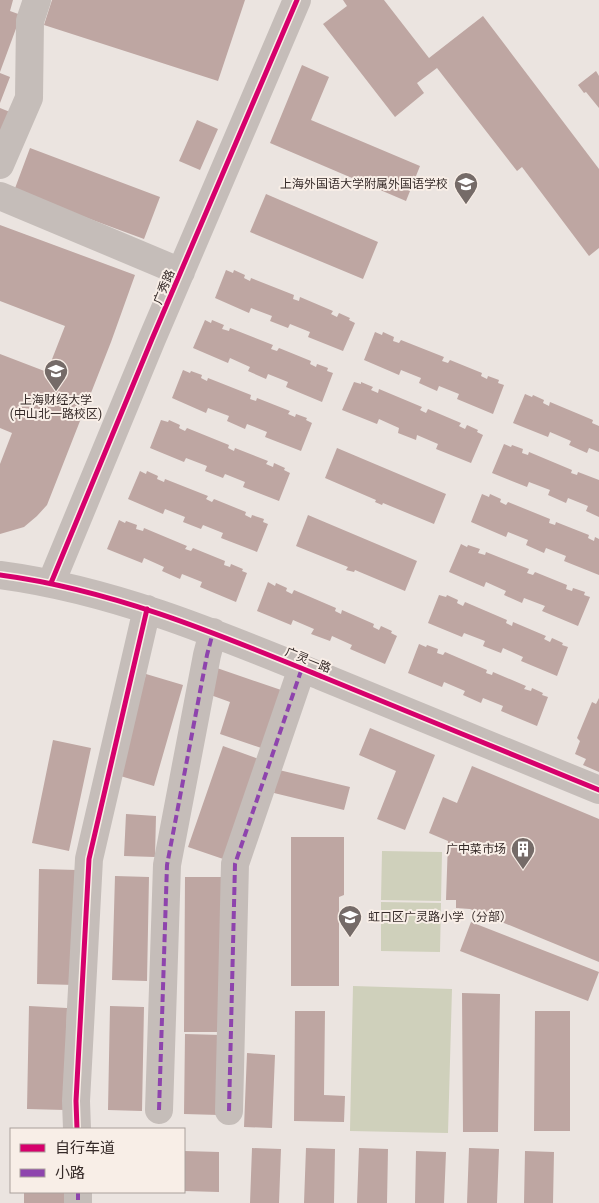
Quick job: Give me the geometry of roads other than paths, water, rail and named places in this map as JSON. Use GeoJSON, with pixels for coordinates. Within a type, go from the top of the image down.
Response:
{"type":"FeatureCollection","features":[{"type":"Feature","properties":{"kind":"street"},"geometry":{"type":"LineString","coordinates":[[0,165],[29,98],[30,21],[37,0]]}},
{"type":"Feature","properties":{"kind":"street","name":"广秀路"},"geometry":{"type":"LineString","coordinates":[[51,583],[297,0]]}},
{"type":"Feature","properties":{"kind":"street"},"geometry":{"type":"LineString","coordinates":[[0,196],[181,272]]}},
{"type":"Feature","properties":{"kind":"street","name":"广灵一路"},"geometry":{"type":"LineString","coordinates":[[0,575],[51,583],[96,594],[214,632],[599,790]]}},
{"type":"Feature","properties":{"kind":"street"},"geometry":{"type":"LineString","coordinates":[[76,1128],[89,859],[147,609]]}},
{"type":"Feature","properties":{"kind":"street"},"geometry":{"type":"LineString","coordinates":[[159,1110],[167,865],[207,655],[214,632]]}},
{"type":"Feature","properties":{"kind":"street"},"geometry":{"type":"LineString","coordinates":[[229,1111],[235,864],[302,668]]}},
{"type":"Feature","properties":{"kind":"place","name":"上海外国语大学附属外国语学校"},"geometry":{"type":"Point","coordinates":[466,205]}},
{"type":"Feature","properties":{"kind":"place","name":"上海财经大学 (中山北一路校区)"},"geometry":{"type":"Point","coordinates":[56,392]}},
{"type":"Feature","properties":{"kind":"place","name":"广中菜市场"},"geometry":{"type":"Point","coordinates":[523,870]}},
{"type":"Feature","properties":{"kind":"place","name":"虹口区广灵路小学（分部）"},"geometry":{"type":"Point","coordinates":[350,938]}}]}
